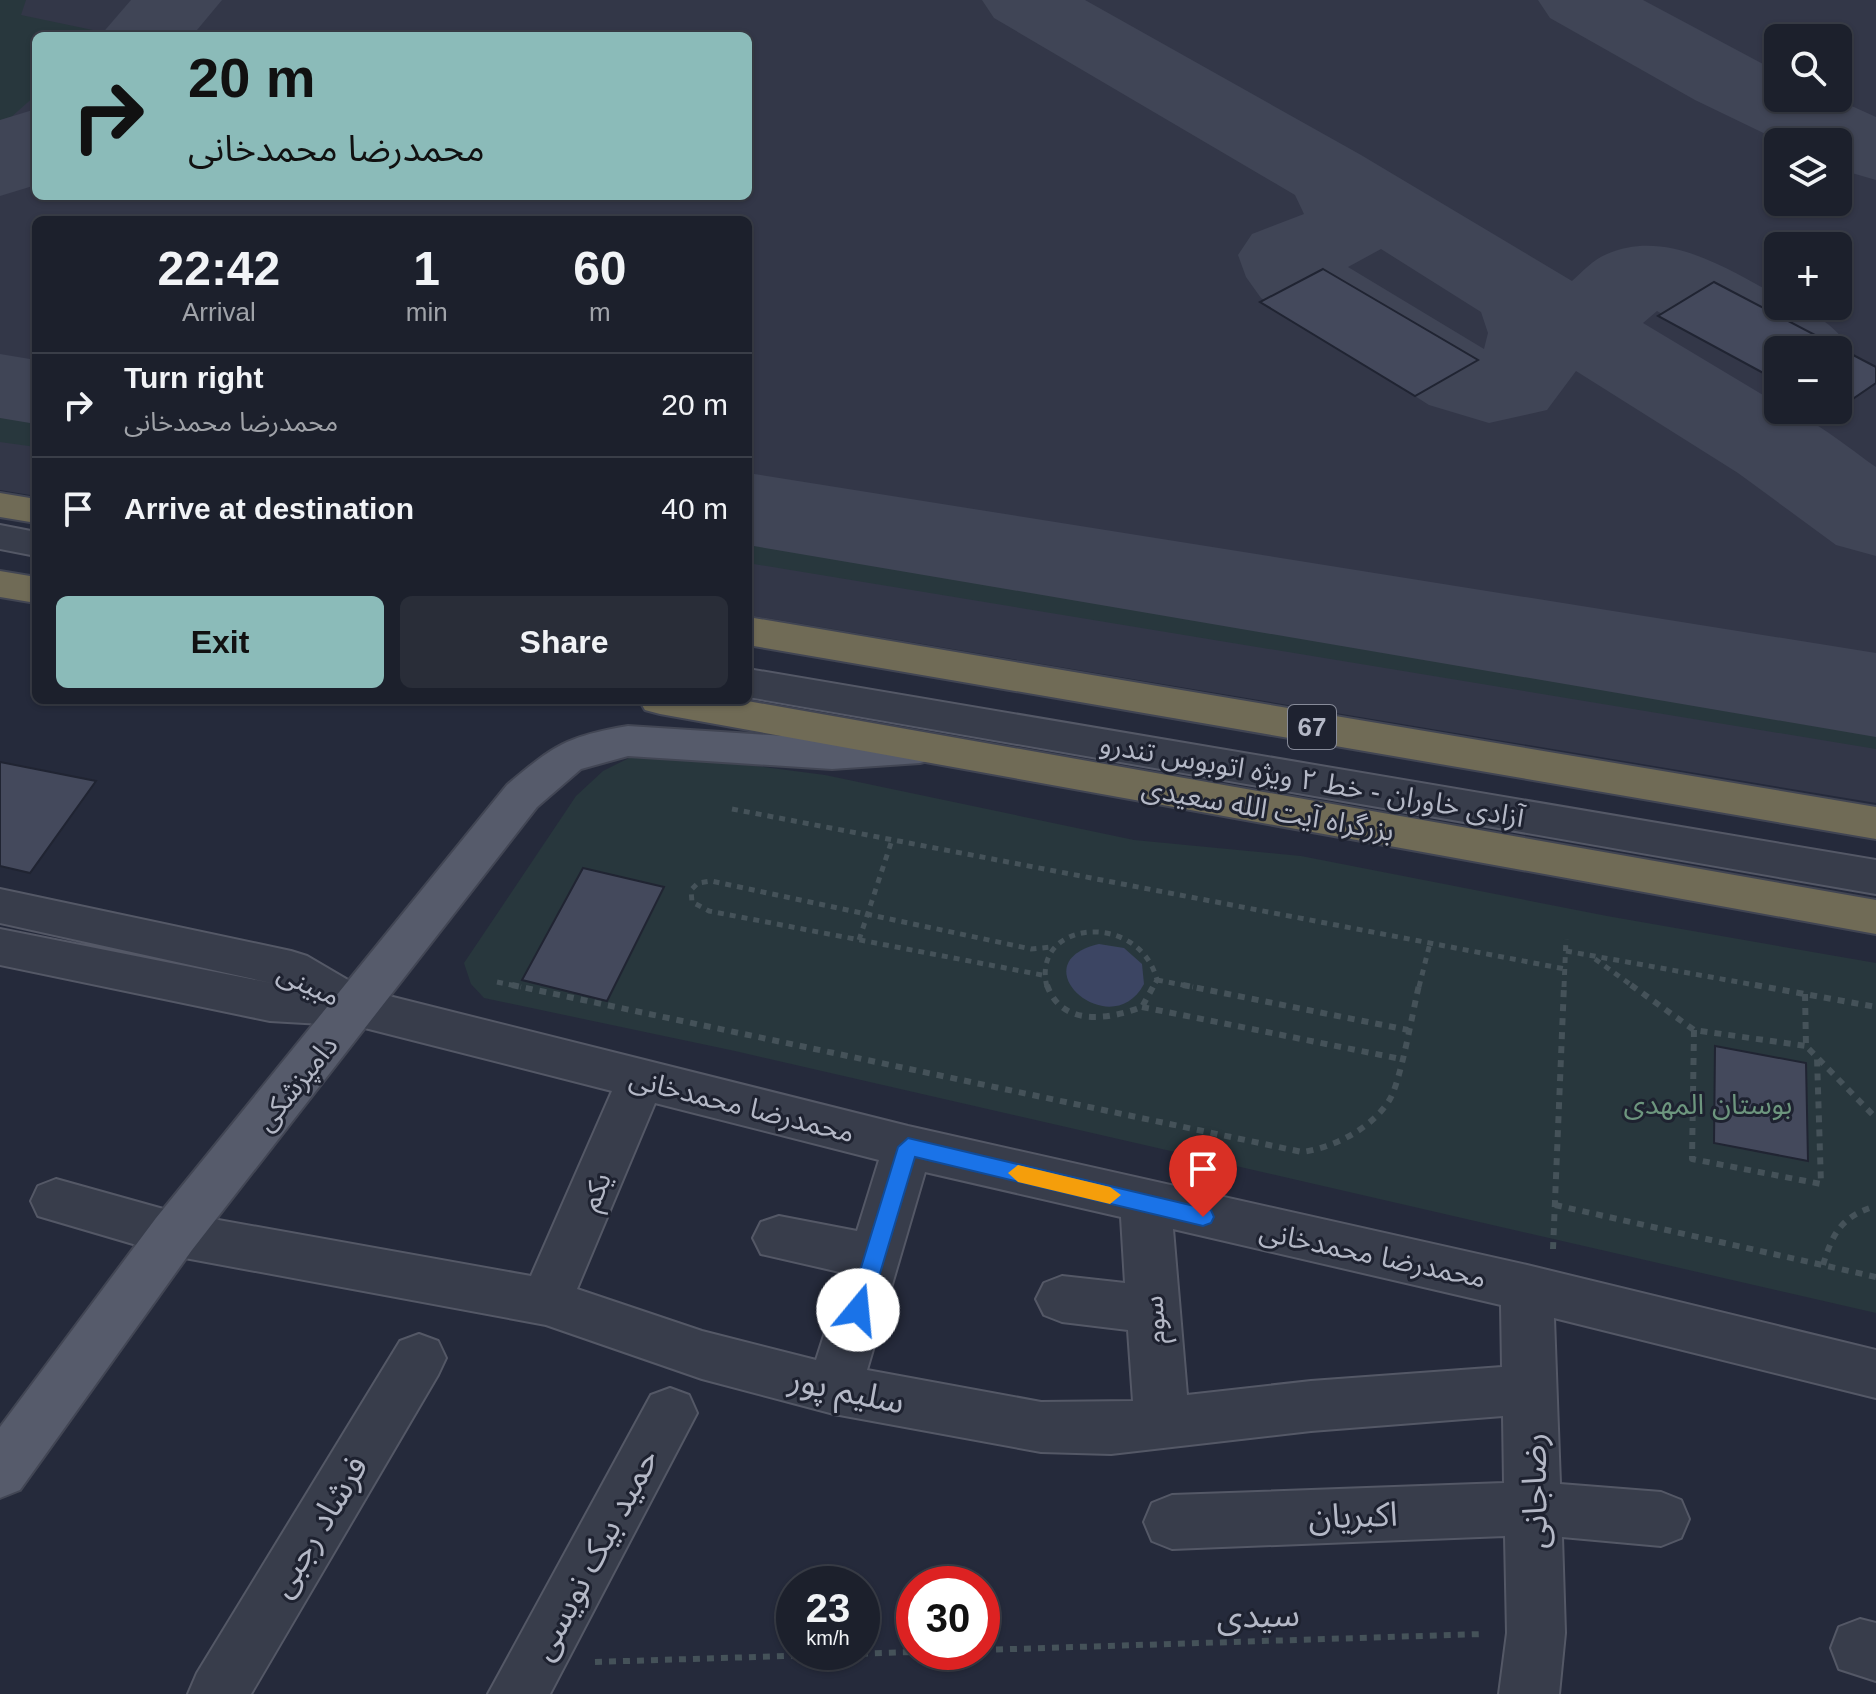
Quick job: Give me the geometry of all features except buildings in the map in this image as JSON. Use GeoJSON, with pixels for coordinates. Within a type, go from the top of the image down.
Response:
{"type":"FeatureCollection","features":[{"type":"Feature","properties":{"kind":"highway"},"geometry":{"type":"LineString","coordinates":[[0,505],[32,510]]}},
{"type":"Feature","properties":{"kind":"highway"},"geometry":{"type":"LineString","coordinates":[[0,584],[32,589]]}},
{"type":"Feature","properties":{"kind":"highway","name":"67"},"geometry":{"type":"LineString","coordinates":[[752,632],[1876,823]]}},
{"type":"Feature","properties":{"kind":"highway","name":"بزرگراه آیت الله سعیدی"},"geometry":{"type":"LineString","coordinates":[[682,704],[1876,917]]}},
{"type":"Feature","properties":{"kind":"main road","name":"دامپزشکی"},"geometry":{"type":"LineString","coordinates":[[0,1472],[174,1234],[522,796],[566,758],[598,746],[628,741],[832,754],[920,748]]}},
{"type":"Feature","properties":{"kind":"street"},"geometry":{"type":"LineString","coordinates":[[0,537],[32,543]]}},
{"type":"Feature","properties":{"kind":"street"},"geometry":{"type":"LineString","coordinates":[[0,553],[32,558]]}},
{"type":"Feature","properties":{"kind":"street","name":"آزادی خاوران - خط ۲ ویژه اتوبوس تندرو"},"geometry":{"type":"LineString","coordinates":[[752,666],[1876,857]]}},
{"type":"Feature","properties":{"kind":"street","name":"آزادی خاوران - خط ۲ ویژه اتوبوس تندرو"},"geometry":{"type":"LineString","coordinates":[[752,684],[1876,877]]}},
{"type":"Feature","properties":{"kind":"street","name":"مبینی"},"geometry":{"type":"LineString","coordinates":[[7,933],[270,1002],[357,1007]]}},
{"type":"Feature","properties":{"kind":"street","name":"محمدرضا محمدخانی"},"geometry":{"type":"LineString","coordinates":[[357,1007],[908,1147],[1539,1291],[1876,1374]]}},
{"type":"Feature","properties":{"kind":"street","name":"یکم"},"geometry":{"type":"LineString","coordinates":[[546,1302],[641,1079]]}},
{"type":"Feature","properties":{"kind":"street"},"geometry":{"type":"LineString","coordinates":[[834,1389],[908,1147]]}},
{"type":"Feature","properties":{"kind":"street","name":"سلیم پور"},"geometry":{"type":"LineString","coordinates":[[56,1201],[174,1234],[546,1302],[702,1355],[834,1389],[1041,1427],[1111,1429],[1311,1406],[1532,1389]]}},
{"type":"Feature","properties":{"kind":"street","name":"سوم"},"geometry":{"type":"LineString","coordinates":[[1146,1216],[1162,1423]]}},
{"type":"Feature","properties":{"kind":"street"},"geometry":{"type":"LineString","coordinates":[[779,1238],[875,1257]]}},
{"type":"Feature","properties":{"kind":"street","name":"رضاجانی"},"geometry":{"type":"LineString","coordinates":[[1529,1694],[1536,1633],[1532,1389],[1539,1291]]}},
{"type":"Feature","properties":{"kind":"street"},"geometry":{"type":"LineString","coordinates":[[1062,1299],[1153,1310]]}},
{"type":"Feature","properties":{"kind":"street","name":"فرشاد رجبی"},"geometry":{"type":"LineString","coordinates":[[218,1694],[419,1358]]}},
{"type":"Feature","properties":{"kind":"street","name":"حمید بیک نویسی"},"geometry":{"type":"LineString","coordinates":[[526,1679],[670,1413]]}},
{"type":"Feature","properties":{"kind":"street","name":"اکبریان"},"geometry":{"type":"LineString","coordinates":[[1172,1522],[1534,1508],[1661,1519]]}},
{"type":"Feature","properties":{"kind":"path"},"geometry":{"type":"LineString","coordinates":[[732,809],[1565,969]]}},
{"type":"Feature","properties":{"kind":"path"},"geometry":{"type":"LineString","coordinates":[[859,940],[892,840]]}},
{"type":"Feature","properties":{"kind":"path"},"geometry":{"type":"LineString","coordinates":[[1042,975],[709,911],[692,902],[691,890],[698,883],[711,881],[1031,949],[1052,947],[1082,932],[1118,933],[1135,941],[1147,952],[1157,980],[1142,1007]]}},
{"type":"Feature","properties":{"kind":"path"},"geometry":{"type":"LineString","coordinates":[[1539,1291],[1555,1205],[1566,939]]}},
{"type":"Feature","properties":{"kind":"path"},"geometry":{"type":"LineString","coordinates":[[497,982],[1302,1152],[1319,1150],[1360,1130],[1390,1099],[1430,943]]}},
{"type":"Feature","properties":{"kind":"path"},"geometry":{"type":"LineString","coordinates":[[1052,947],[1044,961],[1042,975],[1046,990],[1056,1003],[1090,1019],[1109,1020],[1142,1007],[1401,1059]]}},
{"type":"Feature","properties":{"kind":"path"},"geometry":{"type":"LineString","coordinates":[[1566,951],[1876,1007]]}},
{"type":"Feature","properties":{"kind":"path"},"geometry":{"type":"LineString","coordinates":[[1591,956],[1694,1030],[1806,1046],[1876,1118]]}},
{"type":"Feature","properties":{"kind":"path"},"geometry":{"type":"LineString","coordinates":[[1157,980],[1408,1030]]}},
{"type":"Feature","properties":{"kind":"path"},"geometry":{"type":"LineString","coordinates":[[1805,994],[1806,1046]]}},
{"type":"Feature","properties":{"kind":"path"},"geometry":{"type":"LineString","coordinates":[[1694,1030],[1692,1159],[1821,1184],[1817,1058]]}},
{"type":"Feature","properties":{"kind":"path"},"geometry":{"type":"LineString","coordinates":[[1555,1205],[1876,1277]]}},
{"type":"Feature","properties":{"kind":"path"},"geometry":{"type":"LineString","coordinates":[[1823,1265],[1836,1224],[1853,1212],[1876,1206]]}},
{"type":"Feature","properties":{"kind":"path","name":"سیدی"},"geometry":{"type":"LineString","coordinates":[[1000,1649],[1536,1633]]}},
{"type":"Feature","properties":{"kind":"path"},"geometry":{"type":"LineString","coordinates":[[526,1679],[896,1653]]}},
{"type":"Feature","properties":{"kind":"shaded area"},"geometry":{"type":"Polygon","coordinates":[[[0,0],[1876,0],[1876,803],[752,616],[752,216],[32,216],[32,495],[0,490],[0,0]]]}},
{"type":"Feature","properties":{"kind":"green space"},"geometry":{"type":"Polygon","coordinates":[[[0,0],[26,0],[21,15],[102,32],[32,32],[32,99],[0,127],[0,0]]]}},
{"type":"Feature","properties":{"kind":"green space"},"geometry":{"type":"Polygon","coordinates":[[[0,404],[32,409],[32,446],[0,442],[0,404]]]}},
{"type":"Feature","properties":{"kind":"green space"},"geometry":{"type":"Polygon","coordinates":[[[752,525],[1876,705],[1876,749],[752,564],[752,525]]]}},
{"type":"Feature","properties":{"kind":"green space","name":"بوستان المهدی"},"geometry":{"type":"Polygon","coordinates":[[[633,756],[697,758],[825,775],[1134,840],[1301,856],[1607,916],[1876,963],[1876,1313],[735,1051],[484,998],[471,984],[464,963],[576,796],[603,771],[633,756]]]}},
{"type":"Feature","properties":{"kind":"water"},"geometry":{"type":"Polygon","coordinates":[[[1099,944],[1124,948],[1142,964],[1144,984],[1129,1001],[1112,1007],[1094,1004],[1078,994],[1069,981],[1067,967],[1076,954],[1099,944]]]}},
{"type":"Feature","properties":{"kind":"taxiway"},"geometry":{"type":"LineString","coordinates":[[147,32],[180,0]]}},
{"type":"Feature","properties":{"kind":"taxiway"},"geometry":{"type":"LineString","coordinates":[[1024,0],[1328,175]]}},
{"type":"Feature","properties":{"kind":"taxiway"},"geometry":{"type":"LineString","coordinates":[[1580,0],[1726,81],[1876,152]]}},
{"type":"Feature","properties":{"kind":"taxiway"},"geometry":{"type":"LineString","coordinates":[[0,168],[32,140]]}},
{"type":"Feature","properties":{"kind":"taxiway"},"geometry":{"type":"LineString","coordinates":[[1328,175],[1520,293]]}},
{"type":"Feature","properties":{"kind":"taxiway"},"geometry":{"type":"LineString","coordinates":[[1328,175],[1352,208],[1353,220],[1336,237],[1287,255],[1296,277],[1466,383],[1489,392],[1503,391],[1516,382],[1528,366],[1539,333],[1520,293]]}},
{"type":"Feature","properties":{"kind":"taxiway"},"geometry":{"type":"LineString","coordinates":[[1543,306],[1569,312],[1594,313],[1640,275],[1670,278],[1775,336]]}},
{"type":"Feature","properties":{"kind":"taxiway"},"geometry":{"type":"LineString","coordinates":[[1520,293],[1776,449],[1876,520]]}},
{"type":"Feature","properties":{"kind":"taxiway"},"geometry":{"type":"LineString","coordinates":[[0,386],[32,391]]}},
{"type":"Feature","properties":{"kind":"taxiway"},"geometry":{"type":"LineString","coordinates":[[752,510],[1876,695]]}},
{"type":"Feature","properties":{"kind":"slow traffic"},"geometry":{"type":"LineString","coordinates":[[1018,1173],[1110,1195]]}},
{"type":"Feature","properties":{"kind":"route"},"geometry":{"type":"LineString","coordinates":[[858,1310],[908,1147],[1203,1217]]}}]}
